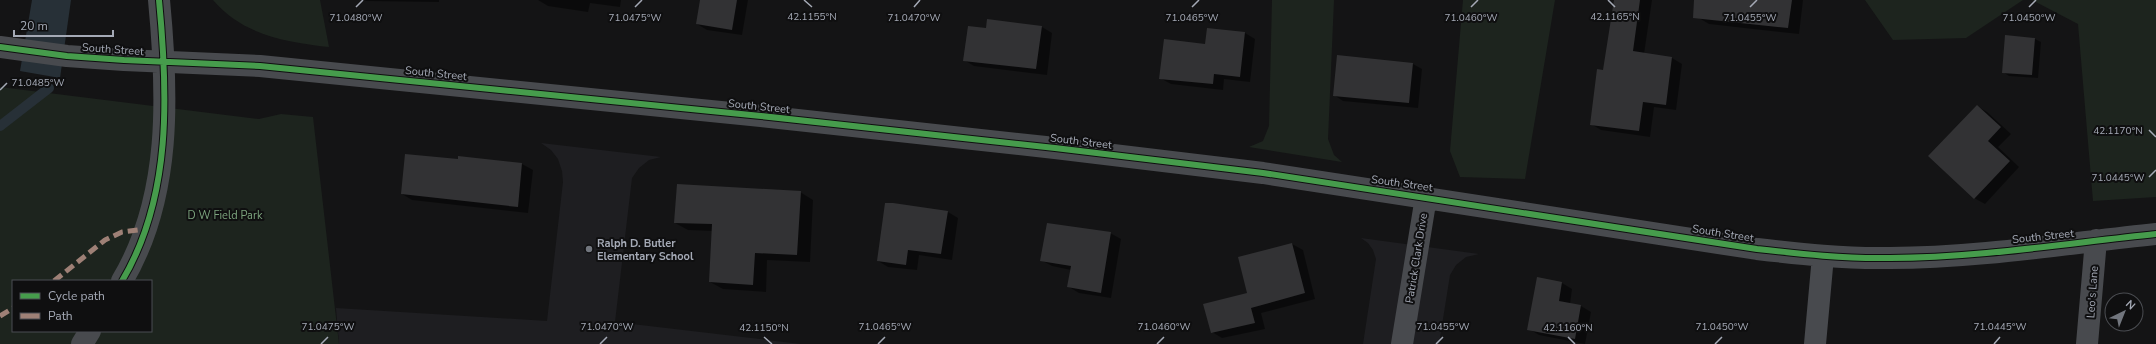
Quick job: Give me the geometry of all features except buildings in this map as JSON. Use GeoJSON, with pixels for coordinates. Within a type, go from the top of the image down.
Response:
{"type":"FeatureCollection","features":[{"type":"Feature","properties":{"kind":"street"},"geometry":{"type":"LineString","coordinates":[[123,280],[132,264],[152,208],[162,151],[165,101],[165,62],[159,0]]}},
{"type":"Feature","properties":{"kind":"street","name":"South Street"},"geometry":{"type":"LineString","coordinates":[[0,47],[67,56],[260,66],[761,116],[1263,173],[1426,196],[1718,243],[1823,256],[1899,258],[2011,250],[2156,234]]}},
{"type":"Feature","properties":{"kind":"street","name":"Patrick Clark Drive"},"geometry":{"type":"LineString","coordinates":[[1402,344],[1426,196]]}},
{"type":"Feature","properties":{"kind":"street","name":"Leo's Lane"},"geometry":{"type":"LineString","coordinates":[[2087,344],[2096,240]]}},
{"type":"Feature","properties":{"kind":"street"},"geometry":{"type":"LineString","coordinates":[[1815,344],[1823,256]]}},
{"type":"Feature","properties":{"kind":"street"},"geometry":{"type":"LineString","coordinates":[[82,344],[89,332]]}},
{"type":"Feature","properties":{"kind":"shaded area"},"geometry":{"type":"Polygon","coordinates":[[[32,0],[71,0],[60,78],[20,71],[32,0]]]}},
{"type":"Feature","properties":{"kind":"shaded area","name":"Ralph D. Butler Elementary School"},"geometry":{"type":"Polygon","coordinates":[[[541,143],[661,157],[649,160],[639,168],[632,178],[615,322],[801,344],[339,344],[336,308],[547,321],[563,182],[562,171],[558,159],[551,150],[541,143]]]}},
{"type":"Feature","properties":{"kind":"shaded area"},"geometry":{"type":"Polygon","coordinates":[[[1361,238],[1479,254],[1466,257],[1456,265],[1450,275],[1439,344],[1363,344],[1376,259],[1373,250],[1368,243],[1361,238]]]}},
{"type":"Feature","properties":{"kind":"green space"},"geometry":{"type":"Polygon","coordinates":[[[213,0],[320,0],[329,47],[281,39],[251,29],[225,12],[213,0]]]}},
{"type":"Feature","properties":{"kind":"green space"},"geometry":{"type":"Polygon","coordinates":[[[1272,0],[1334,0],[1328,139],[1334,155],[1342,162],[1249,147],[1263,141],[1269,126],[1272,0]]]}},
{"type":"Feature","properties":{"kind":"green space"},"geometry":{"type":"Polygon","coordinates":[[[1463,0],[1555,0],[1525,179],[1460,177],[1450,151],[1463,0]]]}},
{"type":"Feature","properties":{"kind":"green space"},"geometry":{"type":"Polygon","coordinates":[[[1865,0],[2023,0],[1966,38],[1893,40],[1865,0]]]}},
{"type":"Feature","properties":{"kind":"green space"},"geometry":{"type":"Polygon","coordinates":[[[2032,0],[2156,0],[2156,197],[2093,201],[2078,24],[2032,0]]]}},
{"type":"Feature","properties":{"kind":"green space","name":"D W Field Park"},"geometry":{"type":"Polygon","coordinates":[[[0,87],[259,119],[281,114],[313,117],[339,344],[0,344],[0,87]]]}},
{"type":"Feature","properties":{"kind":"waterway"},"geometry":{"type":"LineString","coordinates":[[0,126],[49,88]]}},
{"type":"Feature","properties":{"kind":"marked path"},"geometry":{"type":"LineString","coordinates":[[55,280],[105,240],[122,232],[145,229]]}},
{"type":"Feature","properties":{"kind":"marked path"},"geometry":{"type":"LineString","coordinates":[[0,316],[12,309]]}},
{"type":"Feature","properties":{"kind":"cycle path"},"geometry":{"type":"LineString","coordinates":[[122,280],[138,249],[150,215],[158,180],[163,144],[164,72],[159,0]]}},
{"type":"Feature","properties":{"kind":"cycle path"},"geometry":{"type":"LineString","coordinates":[[0,47],[67,56],[260,66],[761,116],[1055,148],[1263,173],[1757,249],[1823,256],[1856,258],[1956,256],[2156,234]]}},
{"type":"Feature","properties":{"kind":"place","name":"Ralph D. Butler Elementary School"},"geometry":{"type":"Point","coordinates":[589,249]}}]}
